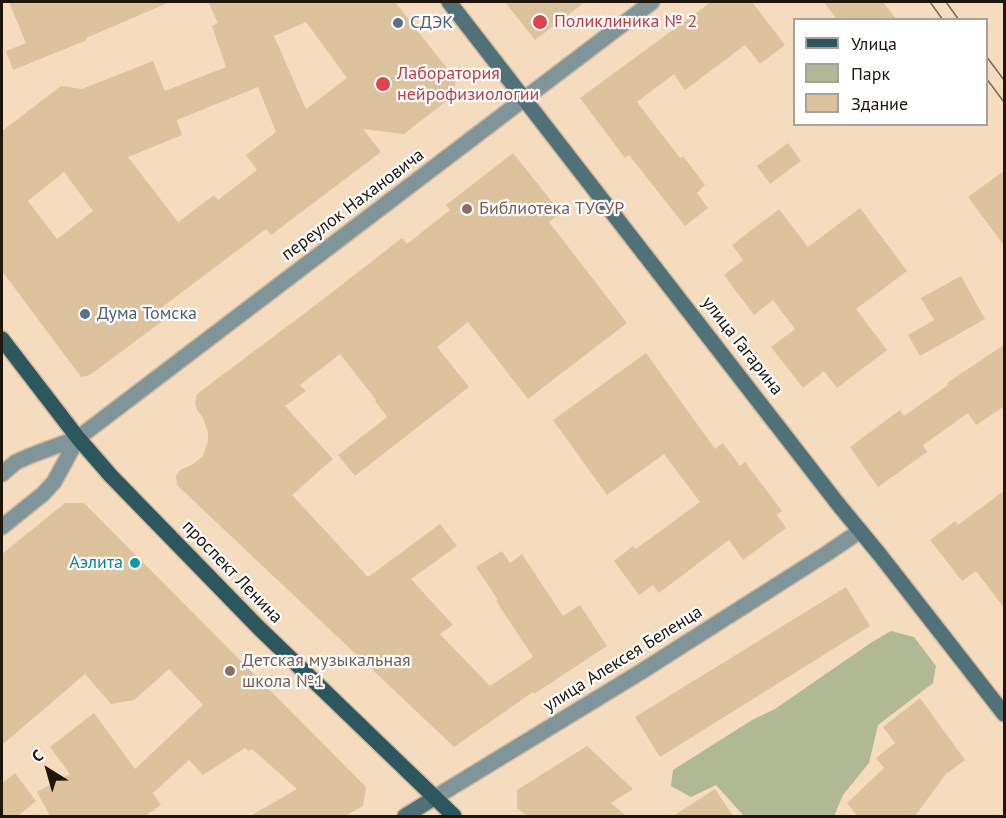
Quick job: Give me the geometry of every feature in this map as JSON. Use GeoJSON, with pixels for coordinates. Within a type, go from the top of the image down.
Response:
{"type":"FeatureCollection","features":[{"type":"Feature","properties":{"kind":"main road","name":"улица Гагарина"},"geometry":{"type":"LineString","coordinates":[[449,2],[1005,714]]}},
{"type":"Feature","properties":{"kind":"main road","name":"проспект Ленина"},"geometry":{"type":"LineString","coordinates":[[2,339],[78,438],[111,476],[249,618],[454,816]]}},
{"type":"Feature","properties":{"kind":"main road","name":"улица Алексея Беленца"},"geometry":{"type":"LineString","coordinates":[[405,816],[434,798]]}},
{"type":"Feature","properties":{"kind":"street","name":"переулок Нахановича"},"geometry":{"type":"LineString","coordinates":[[2,474],[16,462],[32,454],[78,438],[652,2]]}},
{"type":"Feature","properties":{"kind":"street","name":"переулок Нахановича"},"geometry":{"type":"LineString","coordinates":[[2,527],[43,494],[54,482],[78,438]]}},
{"type":"Feature","properties":{"kind":"street","name":"улица Алексея Беленца"},"geometry":{"type":"LineString","coordinates":[[434,798],[639,673],[860,531]]}},
{"type":"Feature","properties":{"kind":"green space"},"geometry":{"type":"Polygon","coordinates":[[[891,631],[914,637],[936,666],[933,683],[878,725],[869,763],[843,795],[834,816],[744,816],[716,785],[691,797],[671,786],[673,770],[752,720],[775,709],[891,631]]]}},
{"type":"Feature","properties":{"kind":"building"},"geometry":{"type":"Polygon","coordinates":[[[9,2],[170,2],[86,38],[87,40],[13,70],[6,51],[26,43],[9,2]]]}},
{"type":"Feature","properties":{"kind":"building"},"geometry":{"type":"Polygon","coordinates":[[[208,2],[395,2],[456,80],[453,96],[404,134],[363,129],[381,152],[271,235],[266,229],[161,308],[168,317],[90,375],[81,377],[2,271],[2,131],[61,86],[82,89],[153,61],[165,91],[226,67],[212,26],[218,23],[208,2]],[[306,22],[274,36],[306,109],[347,78],[306,22]],[[258,87],[177,120],[182,135],[128,157],[178,222],[214,195],[218,200],[257,170],[246,155],[276,132],[258,87]],[[64,172],[28,201],[57,239],[93,211],[64,172]]]}},
{"type":"Feature","properties":{"kind":"building","name":"Поликлиника № 2"},"geometry":{"type":"Polygon","coordinates":[[[505,2],[585,2],[535,40],[505,2]]]}},
{"type":"Feature","properties":{"kind":"building"},"geometry":{"type":"Polygon","coordinates":[[[711,2],[752,2],[785,45],[760,64],[745,45],[685,90],[674,74],[637,102],[680,158],[683,156],[705,185],[697,193],[708,208],[685,226],[629,155],[625,158],[580,98],[711,2]]]}},
{"type":"Feature","properties":{"kind":"building"},"geometry":{"type":"Polygon","coordinates":[[[824,2],[883,2],[895,18],[836,18],[824,2]]]}},
{"type":"Feature","properties":{"kind":"building"},"geometry":{"type":"Polygon","coordinates":[[[788,143],[801,161],[770,184],[757,166],[788,143]]]}},
{"type":"Feature","properties":{"kind":"building"},"geometry":{"type":"Polygon","coordinates":[[[513,153],[561,213],[549,222],[627,323],[528,399],[468,322],[437,347],[469,387],[355,476],[338,455],[387,417],[340,354],[300,385],[306,391],[285,406],[333,459],[292,495],[368,577],[440,524],[457,546],[411,579],[453,625],[440,634],[490,686],[533,657],[476,567],[502,551],[510,563],[522,554],[563,616],[580,605],[607,646],[534,694],[533,692],[454,747],[177,485],[176,476],[180,470],[192,465],[203,456],[208,441],[203,418],[195,403],[197,394],[402,238],[407,244],[450,210],[446,205],[513,153]]]}},
{"type":"Feature","properties":{"kind":"building"},"geometry":{"type":"Polygon","coordinates":[[[1005,170],[1005,247],[968,197],[1005,170]]]}},
{"type":"Feature","properties":{"kind":"building"},"geometry":{"type":"Polygon","coordinates":[[[860,208],[907,271],[856,309],[887,350],[837,388],[824,371],[803,388],[771,347],[795,329],[773,300],[754,315],[724,275],[743,260],[732,245],[779,209],[808,247],[860,208]]]}},
{"type":"Feature","properties":{"kind":"building"},"geometry":{"type":"Polygon","coordinates":[[[961,276],[985,319],[920,356],[908,335],[934,320],[921,298],[961,276]]]}},
{"type":"Feature","properties":{"kind":"building"},"geometry":{"type":"Polygon","coordinates":[[[1005,344],[1005,406],[976,425],[968,413],[923,445],[927,452],[878,487],[850,447],[900,410],[904,416],[948,385],[947,383],[1005,344]]]}},
{"type":"Feature","properties":{"kind":"building"},"geometry":{"type":"Polygon","coordinates":[[[646,353],[715,449],[723,443],[740,466],[745,462],[782,511],[777,515],[786,528],[743,560],[729,540],[659,593],[653,585],[639,595],[614,561],[633,546],[636,549],[700,502],[664,454],[607,495],[553,420],[646,353]]]}},
{"type":"Feature","properties":{"kind":"building"},"geometry":{"type":"Polygon","coordinates":[[[1005,490],[1005,609],[976,571],[962,581],[930,540],[955,521],[958,525],[1005,490]]]}},
{"type":"Feature","properties":{"kind":"building"},"geometry":{"type":"Polygon","coordinates":[[[65,503],[84,503],[366,787],[363,806],[345,816],[250,816],[297,789],[252,749],[248,751],[245,748],[203,775],[189,760],[153,793],[161,805],[145,816],[50,816],[37,792],[70,774],[50,747],[94,713],[135,769],[203,705],[169,669],[134,700],[111,704],[85,674],[2,745],[2,554],[65,503]]]}},
{"type":"Feature","properties":{"kind":"building"},"geometry":{"type":"Polygon","coordinates":[[[846,587],[870,626],[660,757],[635,717],[846,587]]]}},
{"type":"Feature","properties":{"kind":"building"},"geometry":{"type":"Polygon","coordinates":[[[920,698],[965,760],[946,774],[915,816],[857,816],[847,803],[884,768],[876,758],[895,743],[883,727],[920,698]]]}},
{"type":"Feature","properties":{"kind":"building"},"geometry":{"type":"Polygon","coordinates":[[[587,746],[633,789],[611,803],[626,816],[527,816],[517,808],[517,790],[587,746]]]}},
{"type":"Feature","properties":{"kind":"building"},"geometry":{"type":"Polygon","coordinates":[[[15,773],[36,801],[18,816],[2,816],[2,783],[15,773]]]}},
{"type":"Feature","properties":{"kind":"building"},"geometry":{"type":"Polygon","coordinates":[[[715,789],[733,816],[673,816],[715,789]]]}},
{"type":"Feature","properties":{"kind":"tram line"},"geometry":{"type":"LineString","coordinates":[[930,2],[942,18]]}},
{"type":"Feature","properties":{"kind":"tram line"},"geometry":{"type":"LineString","coordinates":[[946,2],[958,18]]}},
{"type":"Feature","properties":{"kind":"tram line"},"geometry":{"type":"LineString","coordinates":[[988,59],[1004,80]]}},
{"type":"Feature","properties":{"kind":"tram line"},"geometry":{"type":"LineString","coordinates":[[988,81],[1004,102]]}},
{"type":"Feature","properties":{"kind":"place","name":"Поликлиника № 2"},"geometry":{"type":"Point","coordinates":[540,22]}},
{"type":"Feature","properties":{"kind":"place","name":"СДЭК"},"geometry":{"type":"Point","coordinates":[398,23]}},
{"type":"Feature","properties":{"kind":"place","name":"Лаборатория нейрофизиологии"},"geometry":{"type":"Point","coordinates":[383,84]}},
{"type":"Feature","properties":{"kind":"place","name":"Библиотека ТУСУР"},"geometry":{"type":"Point","coordinates":[467,209]}},
{"type":"Feature","properties":{"kind":"place","name":"Дума Томска"},"geometry":{"type":"Point","coordinates":[85,314]}},
{"type":"Feature","properties":{"kind":"place","name":"Аэлита"},"geometry":{"type":"Point","coordinates":[135,563]}},
{"type":"Feature","properties":{"kind":"place","name":"Детская музыкальная школа №1"},"geometry":{"type":"Point","coordinates":[230,671]}}]}
